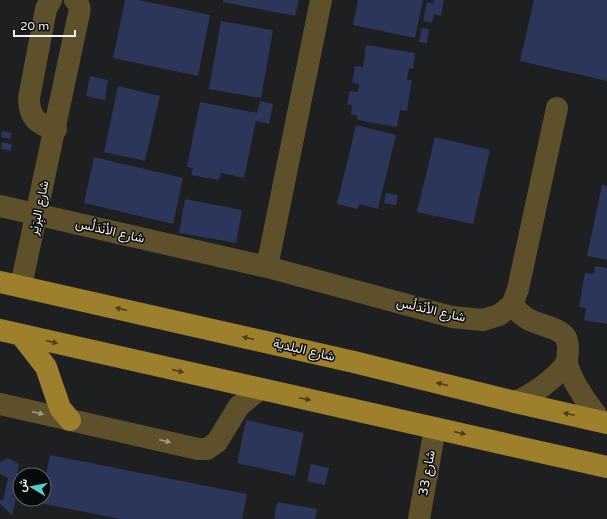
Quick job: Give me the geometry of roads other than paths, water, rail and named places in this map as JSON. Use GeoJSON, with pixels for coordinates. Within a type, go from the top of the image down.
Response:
{"type":"FeatureCollection","features":[{"type":"Feature","properties":{"kind":"main road","name":"شارع البلدية"},"geometry":{"type":"LineString","coordinates":[[0,282],[354,362],[515,402],[604,422]]}},
{"type":"Feature","properties":{"kind":"main road"},"geometry":{"type":"LineString","coordinates":[[0,330],[607,467]]}},
{"type":"Feature","properties":{"kind":"main road"},"geometry":{"type":"LineString","coordinates":[[21,335],[46,367],[60,408],[70,420]]}},
{"type":"Feature","properties":{"kind":"street"},"geometry":{"type":"LineString","coordinates":[[51,0],[46,9],[29,98],[29,106],[35,120],[47,127],[56,129]]}},
{"type":"Feature","properties":{"kind":"street","name":"شارع البِرَيْر"},"geometry":{"type":"LineString","coordinates":[[21,286],[56,129],[80,10],[78,2],[75,0]]}},
{"type":"Feature","properties":{"kind":"street"},"geometry":{"type":"LineString","coordinates":[[267,267],[321,0]]}},
{"type":"Feature","properties":{"kind":"street"},"geometry":{"type":"LineString","coordinates":[[515,402],[544,386],[557,376],[567,363],[569,347],[566,337],[560,332],[527,319],[512,305],[518,289],[557,108]]}},
{"type":"Feature","properties":{"kind":"street","name":"شارع الأنْدَلُس"},"geometry":{"type":"LineString","coordinates":[[0,206],[267,267],[452,317],[483,320],[500,315],[512,305]]}},
{"type":"Feature","properties":{"kind":"street"},"geometry":{"type":"LineString","coordinates":[[567,363],[581,393],[604,422]]}},
{"type":"Feature","properties":{"kind":"street"},"geometry":{"type":"LineString","coordinates":[[0,404],[198,449],[207,449],[217,442],[239,406],[260,389]]}},
{"type":"Feature","properties":{"kind":"street","name":"شارع 33"},"geometry":{"type":"LineString","coordinates":[[419,519],[435,428]]}}]}
